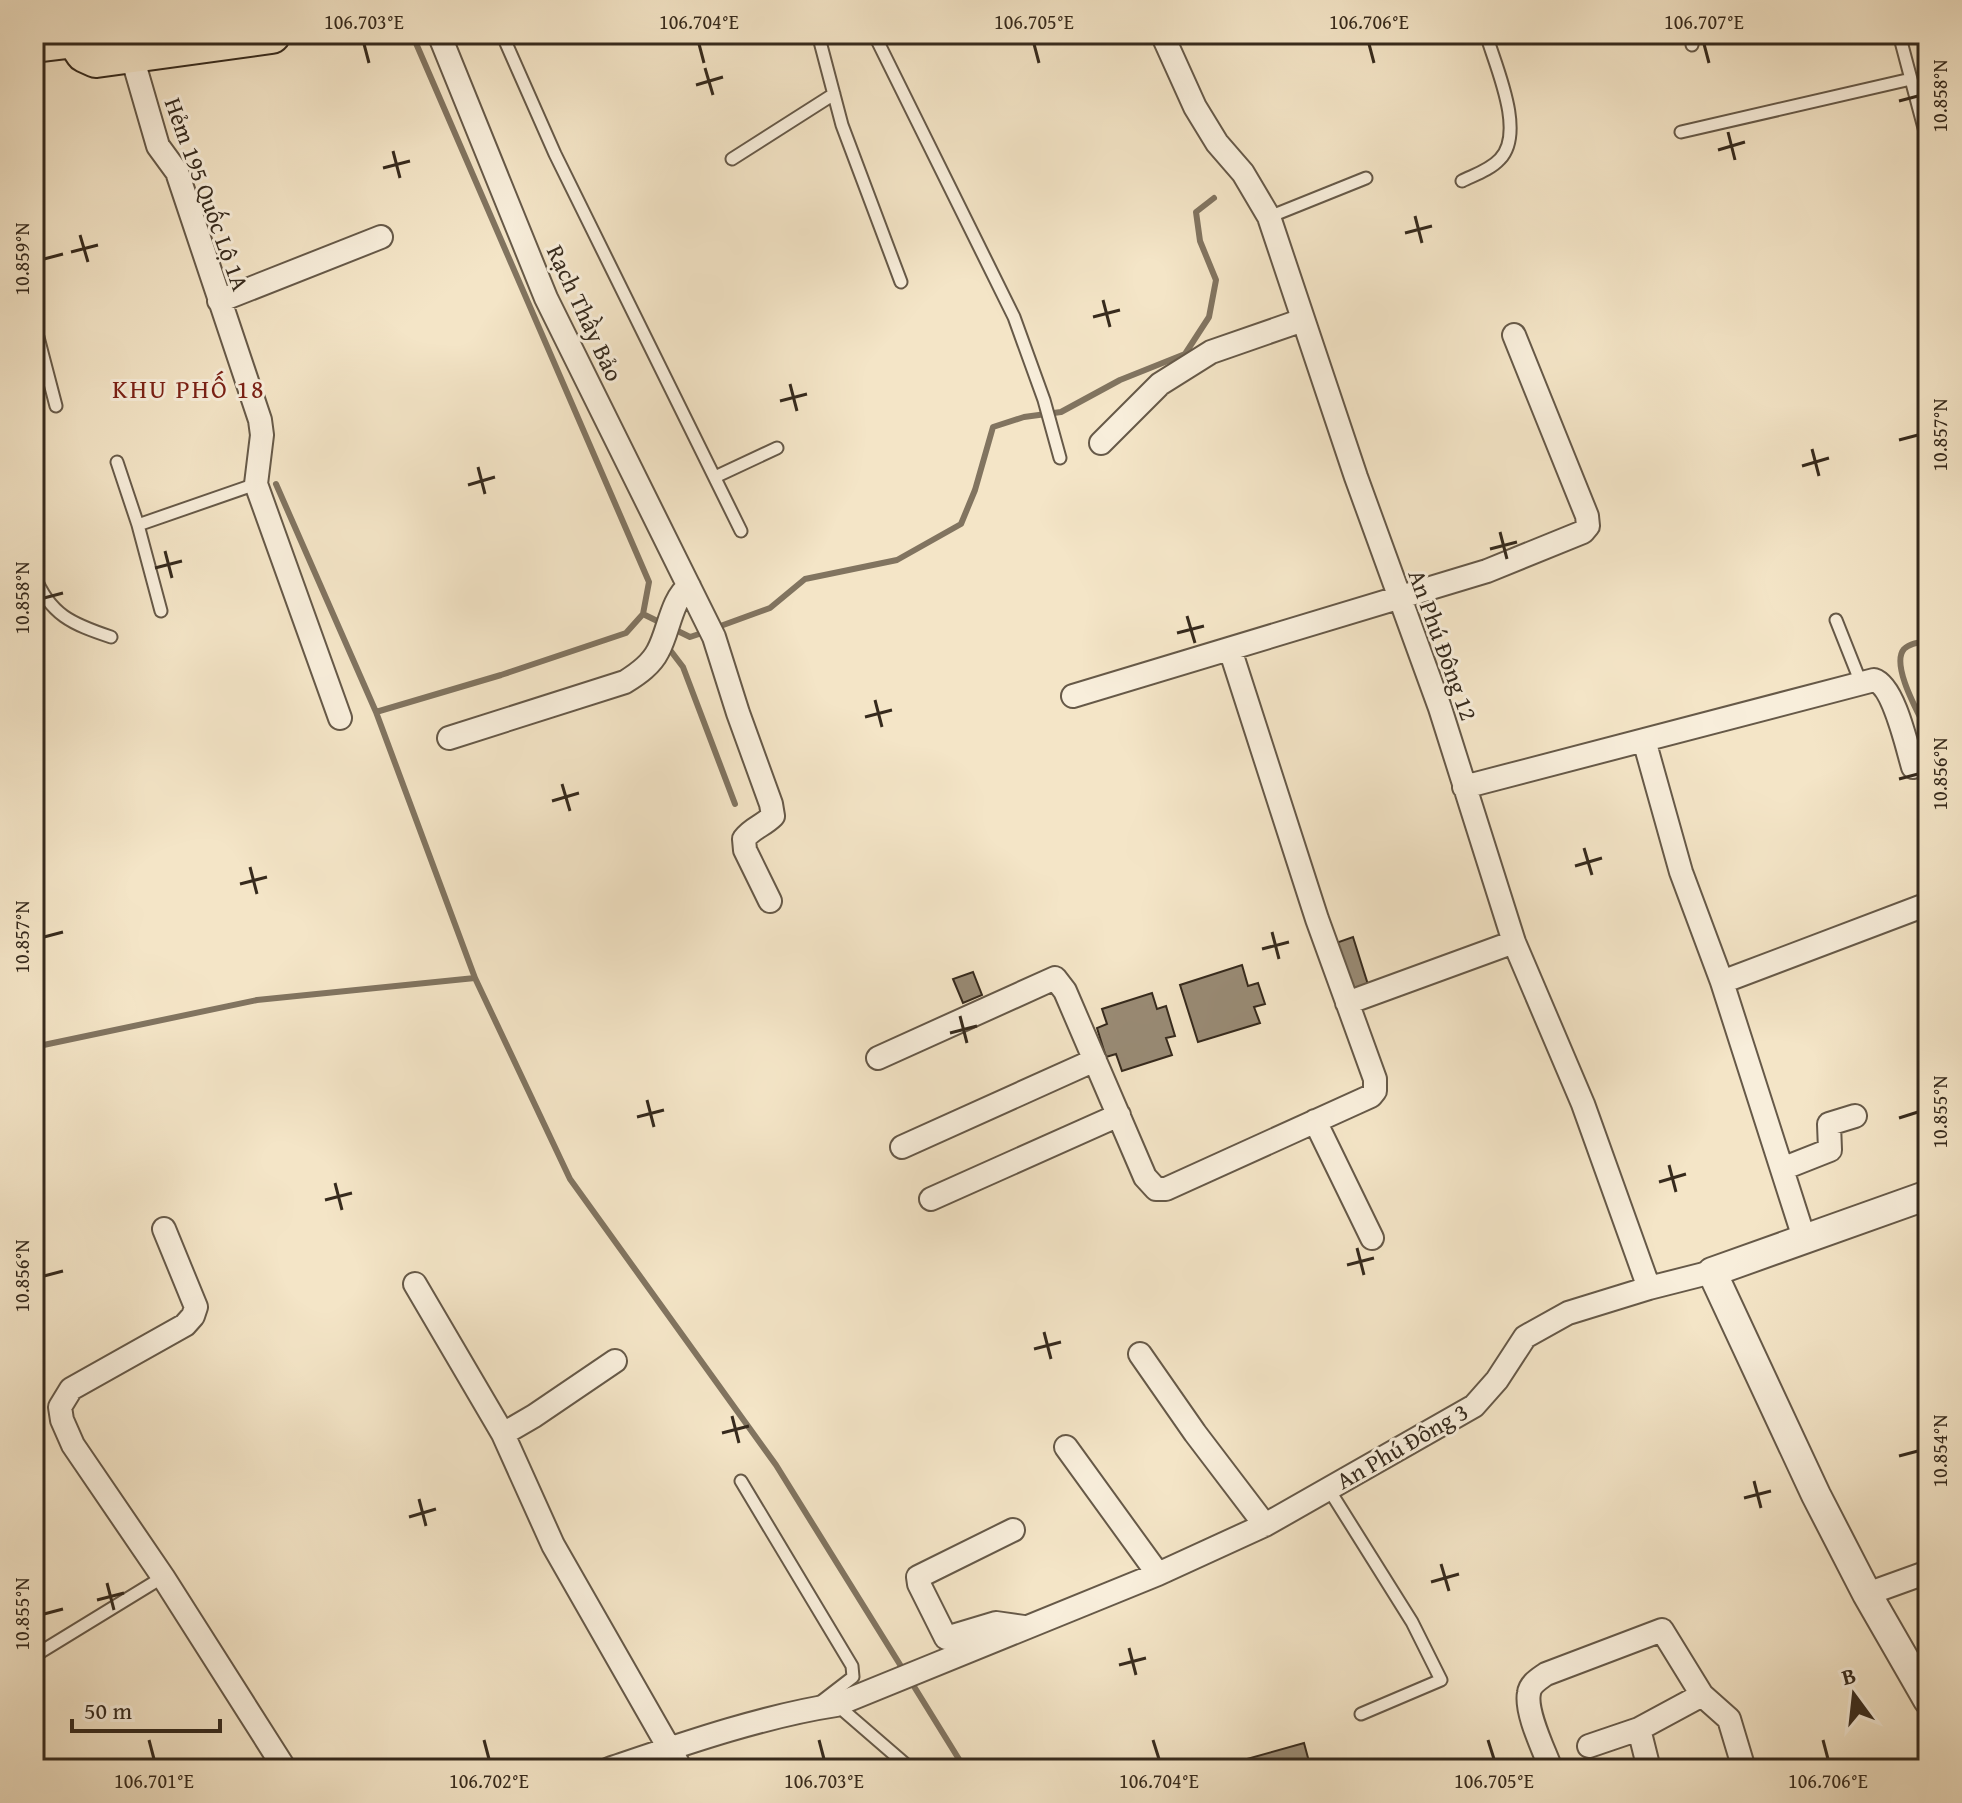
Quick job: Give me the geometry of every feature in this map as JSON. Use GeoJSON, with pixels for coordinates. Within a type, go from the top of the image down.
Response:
{"type":"FeatureCollection","features":[{"type":"Feature","properties":{"kind":"highway"},"geometry":{"type":"LineString","coordinates":[[34,43],[271,34]]}},
{"type":"Feature","properties":{"kind":"street","name":"Rạch Thầy Bảo"},"geometry":{"type":"LineString","coordinates":[[439,34],[546,298],[714,637],[771,804],[773,816],[750,831],[744,839],[745,850],[770,901]]}},
{"type":"Feature","properties":{"kind":"street","name":"An Phú Đông 12"},"geometry":{"type":"LineString","coordinates":[[1162,34],[1195,107],[1217,143],[1243,173],[1269,217],[1399,598],[1440,708],[1514,942],[1583,1104],[1649,1288]]}},
{"type":"Feature","properties":{"kind":"street","name":"Hẻm 195 Quốc Lộ 1A"},"geometry":{"type":"LineString","coordinates":[[104,42],[158,146],[177,172],[260,420],[262,435],[256,484],[340,718]]}},
{"type":"Feature","properties":{"kind":"street"},"geometry":{"type":"LineString","coordinates":[[219,301],[381,237]]}},
{"type":"Feature","properties":{"kind":"street"},"geometry":{"type":"LineString","coordinates":[[1101,443],[1160,384],[1211,352],[1303,320]]}},
{"type":"Feature","properties":{"kind":"street"},"geometry":{"type":"LineString","coordinates":[[1073,696],[1487,571],[1575,536],[1588,526],[1587,516],[1514,335]]}},
{"type":"Feature","properties":{"kind":"street"},"geometry":{"type":"LineString","coordinates":[[449,738],[625,682],[643,670],[658,651],[679,597],[689,586]]}},
{"type":"Feature","properties":{"kind":"street"},"geometry":{"type":"LineString","coordinates":[[878,1058],[1055,978],[1065,991],[1145,1177],[1156,1189],[1166,1189],[1366,1099],[1375,1091],[1375,1079],[1230,649]]}},
{"type":"Feature","properties":{"kind":"street"},"geometry":{"type":"LineString","coordinates":[[1464,787],[1874,680],[1886,687],[1913,767]]}},
{"type":"Feature","properties":{"kind":"street"},"geometry":{"type":"LineString","coordinates":[[1644,740],[1681,872],[1722,982],[1804,1238]]}},
{"type":"Feature","properties":{"kind":"street"},"geometry":{"type":"LineString","coordinates":[[1722,982],[1928,904]]}},
{"type":"Feature","properties":{"kind":"street"},"geometry":{"type":"LineString","coordinates":[[1347,1003],[1514,942]]}},
{"type":"Feature","properties":{"kind":"street"},"geometry":{"type":"LineString","coordinates":[[902,1147],[1095,1060]]}},
{"type":"Feature","properties":{"kind":"street"},"geometry":{"type":"LineString","coordinates":[[931,1199],[1119,1115]]}},
{"type":"Feature","properties":{"kind":"street"},"geometry":{"type":"LineString","coordinates":[[1782,1169],[1830,1150],[1829,1124],[1855,1116]]}},
{"type":"Feature","properties":{"kind":"street"},"geometry":{"type":"LineString","coordinates":[[1315,1121],[1372,1238]]}},
{"type":"Feature","properties":{"kind":"street","name":"An Phú Đông 3"},"geometry":{"type":"LineString","coordinates":[[836,1705],[1158,1574],[1265,1525],[1474,1406],[1497,1380],[1525,1337],[1568,1313],[1712,1272],[1928,1195]]}},
{"type":"Feature","properties":{"kind":"street"},"geometry":{"type":"LineString","coordinates":[[164,1229],[196,1307],[193,1316],[185,1325],[71,1389],[60,1407],[62,1420],[73,1445],[163,1577],[285,1769]]}},
{"type":"Feature","properties":{"kind":"street"},"geometry":{"type":"LineString","coordinates":[[1712,1272],[1816,1495],[1867,1594],[1928,1700]]}},
{"type":"Feature","properties":{"kind":"street"},"geometry":{"type":"LineString","coordinates":[[415,1284],[503,1434],[553,1545],[681,1769]]}},
{"type":"Feature","properties":{"kind":"street"},"geometry":{"type":"LineString","coordinates":[[1140,1354],[1265,1525]]}},
{"type":"Feature","properties":{"kind":"street"},"geometry":{"type":"LineString","coordinates":[[503,1434],[615,1361]]}},
{"type":"Feature","properties":{"kind":"street"},"geometry":{"type":"LineString","coordinates":[[1066,1447],[1158,1574]]}},
{"type":"Feature","properties":{"kind":"street"},"geometry":{"type":"LineString","coordinates":[[1013,1530],[918,1577],[946,1638],[996,1623],[1026,1628]]}},
{"type":"Feature","properties":{"kind":"street"},"geometry":{"type":"LineString","coordinates":[[1867,1594],[1928,1572]]}},
{"type":"Feature","properties":{"kind":"street"},"geometry":{"type":"LineString","coordinates":[[1551,1769],[1530,1712],[1528,1695],[1532,1685],[1546,1674],[1662,1630],[1667,1633],[1702,1695],[1729,1719],[1744,1769]]}},
{"type":"Feature","properties":{"kind":"street"},"geometry":{"type":"LineString","coordinates":[[1589,1746],[1639,1729],[1702,1695]]}},
{"type":"Feature","properties":{"kind":"street"},"geometry":{"type":"LineString","coordinates":[[609,1769],[668,1749],[811,1709],[836,1705]]}},
{"type":"Feature","properties":{"kind":"street"},"geometry":{"type":"LineString","coordinates":[[1639,1729],[1649,1769]]}},
{"type":"Feature","properties":{"kind":"lane"},"geometry":{"type":"LineString","coordinates":[[502,34],[555,154],[741,531]]}},
{"type":"Feature","properties":{"kind":"lane"},"geometry":{"type":"LineString","coordinates":[[818,34],[842,125],[901,282]]}},
{"type":"Feature","properties":{"kind":"lane"},"geometry":{"type":"LineString","coordinates":[[874,34],[1014,317],[1044,400],[1060,458]]}},
{"type":"Feature","properties":{"kind":"lane"},"geometry":{"type":"LineString","coordinates":[[1462,181],[1502,158],[1510,133],[1510,109],[1486,34]]}},
{"type":"Feature","properties":{"kind":"lane"},"geometry":{"type":"LineString","coordinates":[[1899,34],[1928,143]]}},
{"type":"Feature","properties":{"kind":"lane"},"geometry":{"type":"LineString","coordinates":[[1681,132],[1911,79]]}},
{"type":"Feature","properties":{"kind":"lane"},"geometry":{"type":"LineString","coordinates":[[732,159],[834,94]]}},
{"type":"Feature","properties":{"kind":"lane"},"geometry":{"type":"LineString","coordinates":[[1269,217],[1366,178]]}},
{"type":"Feature","properties":{"kind":"lane"},"geometry":{"type":"LineString","coordinates":[[34,322],[56,406]]}},
{"type":"Feature","properties":{"kind":"lane"},"geometry":{"type":"LineString","coordinates":[[715,477],[777,448]]}},
{"type":"Feature","properties":{"kind":"lane"},"geometry":{"type":"LineString","coordinates":[[117,462],[161,611]]}},
{"type":"Feature","properties":{"kind":"lane"},"geometry":{"type":"LineString","coordinates":[[138,525],[256,484]]}},
{"type":"Feature","properties":{"kind":"lane"},"geometry":{"type":"LineString","coordinates":[[34,575],[47,602],[62,617],[111,637]]}},
{"type":"Feature","properties":{"kind":"lane"},"geometry":{"type":"LineString","coordinates":[[1836,620],[1861,683]]}},
{"type":"Feature","properties":{"kind":"lane"},"geometry":{"type":"LineString","coordinates":[[741,1481],[852,1666],[853,1677],[811,1709]]}},
{"type":"Feature","properties":{"kind":"lane"},"geometry":{"type":"LineString","coordinates":[[1328,1488],[1412,1622],[1441,1680],[1361,1714]]}},
{"type":"Feature","properties":{"kind":"lane"},"geometry":{"type":"LineString","coordinates":[[34,1656],[163,1577]]}},
{"type":"Feature","properties":{"kind":"lane"},"geometry":{"type":"LineString","coordinates":[[836,1705],[911,1769]]}},
{"type":"Feature","properties":{"kind":"building"},"geometry":{"type":"Polygon","coordinates":[[[1353,937],[1370,991],[1350,998],[1333,944],[1353,937]]]}},
{"type":"Feature","properties":{"kind":"building"},"geometry":{"type":"Polygon","coordinates":[[[1242,965],[1248,986],[1258,983],[1265,1004],[1254,1007],[1260,1023],[1198,1042],[1180,985],[1242,965]]]}},
{"type":"Feature","properties":{"kind":"building"},"geometry":{"type":"Polygon","coordinates":[[[973,972],[982,995],[963,1003],[953,979],[973,972]]]}},
{"type":"Feature","properties":{"kind":"building"},"geometry":{"type":"Polygon","coordinates":[[[1152,993],[1157,1009],[1166,1006],[1175,1036],[1166,1038],[1172,1055],[1122,1071],[1116,1054],[1106,1057],[1097,1028],[1107,1024],[1102,1009],[1152,993]]]}},
{"type":"Feature","properties":{"kind":"building"},"geometry":{"type":"Polygon","coordinates":[[[1304,1743],[1311,1769],[1211,1769],[1304,1743]]]}},
{"type":"Feature","properties":{"kind":"waterway"},"geometry":{"type":"LineString","coordinates":[[376,712],[626,633],[643,614],[649,582],[412,34]]}},
{"type":"Feature","properties":{"kind":"waterway"},"geometry":{"type":"LineString","coordinates":[[715,628],[770,608],[805,579],[897,560],[961,524],[975,490],[993,427],[1024,417],[1061,412],[1120,380],[1185,354],[1209,317],[1216,280],[1200,241],[1196,212],[1214,198]]}},
{"type":"Feature","properties":{"kind":"waterway"},"geometry":{"type":"LineString","coordinates":[[276,484],[376,712],[475,978],[570,1179],[776,1465],[904,1671]]}},
{"type":"Feature","properties":{"kind":"waterway"},"geometry":{"type":"LineString","coordinates":[[643,614],[690,637],[705,632]]}},
{"type":"Feature","properties":{"kind":"waterway"},"geometry":{"type":"LineString","coordinates":[[1928,641],[1909,645],[1901,657],[1903,678],[1928,733]]}},
{"type":"Feature","properties":{"kind":"waterway"},"geometry":{"type":"LineString","coordinates":[[667,646],[683,667],[735,804]]}},
{"type":"Feature","properties":{"kind":"waterway"},"geometry":{"type":"LineString","coordinates":[[34,1047],[257,1000],[475,978]]}},
{"type":"Feature","properties":{"kind":"waterway"},"geometry":{"type":"LineString","coordinates":[[910,1680],[965,1769]]}},
{"type":"Feature","properties":{"kind":"district","name":"KHU PHỐ 18"},"geometry":{"type":"Point","coordinates":[189,388]}}]}
